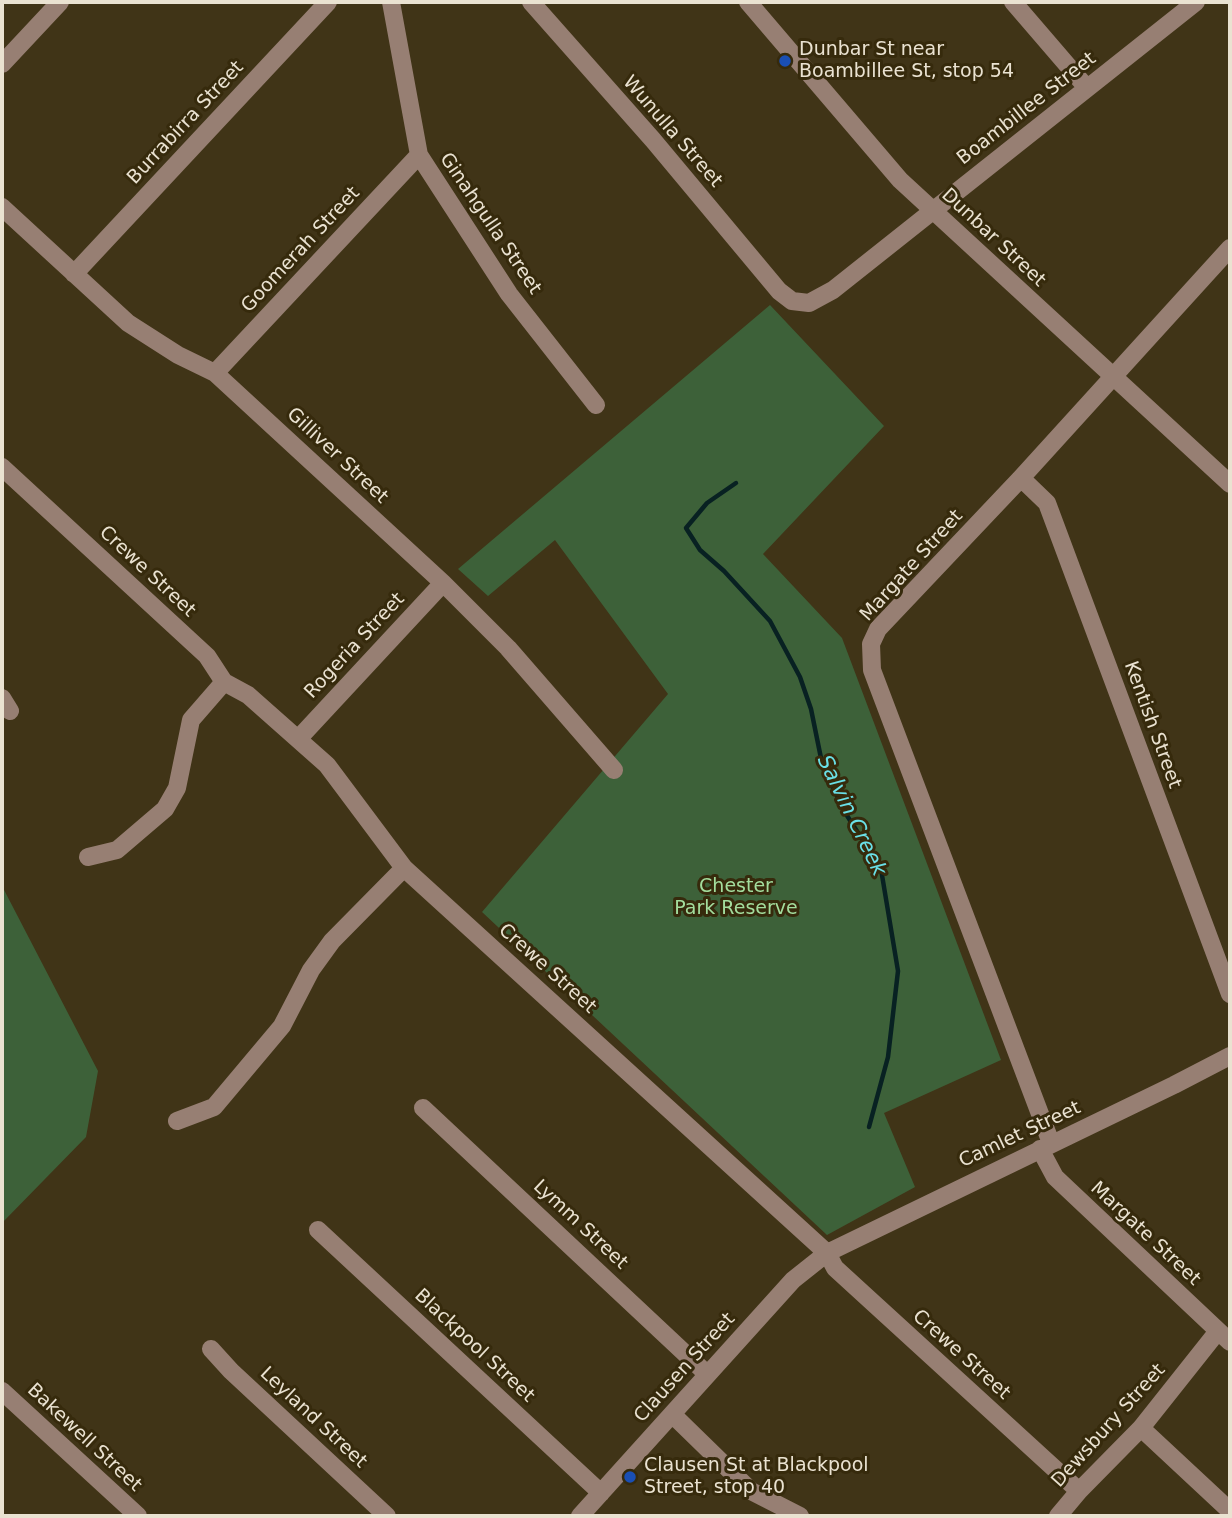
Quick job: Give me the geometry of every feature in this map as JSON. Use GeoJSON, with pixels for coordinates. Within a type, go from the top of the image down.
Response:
{"type":"FeatureCollection","features":[{"type":"Feature","properties":{"kind":"street"},"geometry":{"type":"LineString","coordinates":[[2,64],[60,2]]}},
{"type":"Feature","properties":{"kind":"street","name":"Burrabirra Street"},"geometry":{"type":"LineString","coordinates":[[74,274],[328,2]]}},
{"type":"Feature","properties":{"kind":"street","name":"Ginahgulla Street"},"geometry":{"type":"LineString","coordinates":[[391,2],[419,155],[509,294],[596,405]]}},
{"type":"Feature","properties":{"kind":"street","name":"Wunulla Street"},"geometry":{"type":"LineString","coordinates":[[531,2],[653,140],[779,290]]}},
{"type":"Feature","properties":{"kind":"street","name":"Dunbar Street"},"geometry":{"type":"LineString","coordinates":[[748,2],[900,180],[1230,484]]}},
{"type":"Feature","properties":{"kind":"street"},"geometry":{"type":"LineString","coordinates":[[1013,2],[1087,88]]}},
{"type":"Feature","properties":{"kind":"street","name":"Boambillee Street"},"geometry":{"type":"LineString","coordinates":[[779,290],[792,301],[810,303],[833,290],[1196,2]]}},
{"type":"Feature","properties":{"kind":"street","name":"Goomerah Street"},"geometry":{"type":"LineString","coordinates":[[215,373],[419,155]]}},
{"type":"Feature","properties":{"kind":"street","name":"Gilliver Street"},"geometry":{"type":"LineString","coordinates":[[2,207],[128,323],[178,355],[215,373],[443,583],[508,648],[614,770]]}},
{"type":"Feature","properties":{"kind":"street","name":"Margate Street"},"geometry":{"type":"LineString","coordinates":[[1224,1337],[1055,1177],[872,670],[871,644],[878,629],[1021,478],[1230,248]]}},
{"type":"Feature","properties":{"kind":"street","name":"Crewe Street"},"geometry":{"type":"LineString","coordinates":[[2,467],[207,656],[224,681],[248,695],[327,765],[404,869],[827,1252],[835,1268],[1079,1491]]}},
{"type":"Feature","properties":{"kind":"street","name":"Kentish Street"},"geometry":{"type":"LineString","coordinates":[[1021,478],[1047,503],[1230,994]]}},
{"type":"Feature","properties":{"kind":"street","name":"Rogeria Street"},"geometry":{"type":"LineString","coordinates":[[299,738],[443,583]]}},
{"type":"Feature","properties":{"kind":"street"},"geometry":{"type":"LineString","coordinates":[[88,857],[117,850],[165,809],[177,788],[191,720],[224,681]]}},
{"type":"Feature","properties":{"kind":"street"},"geometry":{"type":"LineString","coordinates":[[177,1121],[214,1107],[282,1026],[311,970],[332,941],[404,869]]}},
{"type":"Feature","properties":{"kind":"street","name":"Camlet Street"},"geometry":{"type":"LineString","coordinates":[[827,1252],[1230,1056]]}},
{"type":"Feature","properties":{"kind":"street","name":"Lymm Street"},"geometry":{"type":"LineString","coordinates":[[423,1108],[708,1374]]}},
{"type":"Feature","properties":{"kind":"street","name":"Blackpool Street"},"geometry":{"type":"LineString","coordinates":[[318,1230],[601,1493]]}},
{"type":"Feature","properties":{"kind":"street","name":"Clausen Street"},"geometry":{"type":"LineString","coordinates":[[580,1516],[793,1280],[827,1252]]}},
{"type":"Feature","properties":{"kind":"street","name":"Dewsbury Street"},"geometry":{"type":"LineString","coordinates":[[1058,1516],[1224,1337]]}},
{"type":"Feature","properties":{"kind":"street","name":"Leyland Street"},"geometry":{"type":"LineString","coordinates":[[211,1349],[231,1371],[387,1516]]}},
{"type":"Feature","properties":{"kind":"street","name":"Bakewell Street"},"geometry":{"type":"LineString","coordinates":[[2,1391],[138,1516]]}},
{"type":"Feature","properties":{"kind":"street"},"geometry":{"type":"LineString","coordinates":[[672,1414],[751,1491],[800,1516]]}},
{"type":"Feature","properties":{"kind":"street"},"geometry":{"type":"LineString","coordinates":[[1141,1428],[1230,1511]]}},
{"type":"Feature","properties":{"kind":"green space","name":"Chester Park Reserve"},"geometry":{"type":"Polygon","coordinates":[[[770,305],[884,426],[763,554],[842,638],[1001,1060],[884,1113],[915,1187],[827,1235],[482,912],[668,694],[555,540],[488,596],[458,569],[770,305]]]}},
{"type":"Feature","properties":{"kind":"green space"},"geometry":{"type":"Polygon","coordinates":[[[2,886],[98,1071],[86,1137],[2,1223],[2,886]]]}},
{"type":"Feature","properties":{"kind":"waterway","name":"Salvin Creek"},"geometry":{"type":"LineString","coordinates":[[736,483],[707,503],[686,528],[700,550],[724,571],[770,621],[800,677],[811,709],[823,768],[846,814],[881,869],[898,971],[888,1057],[869,1127]]}},
{"type":"Feature","properties":{"kind":"place","name":"Dunbar St near Boambillee St, stop 54"},"geometry":{"type":"Point","coordinates":[785,61]}},
{"type":"Feature","properties":{"kind":"place","name":"Clausen St at Blackpool Street, stop 40"},"geometry":{"type":"Point","coordinates":[630,1477]}}]}
